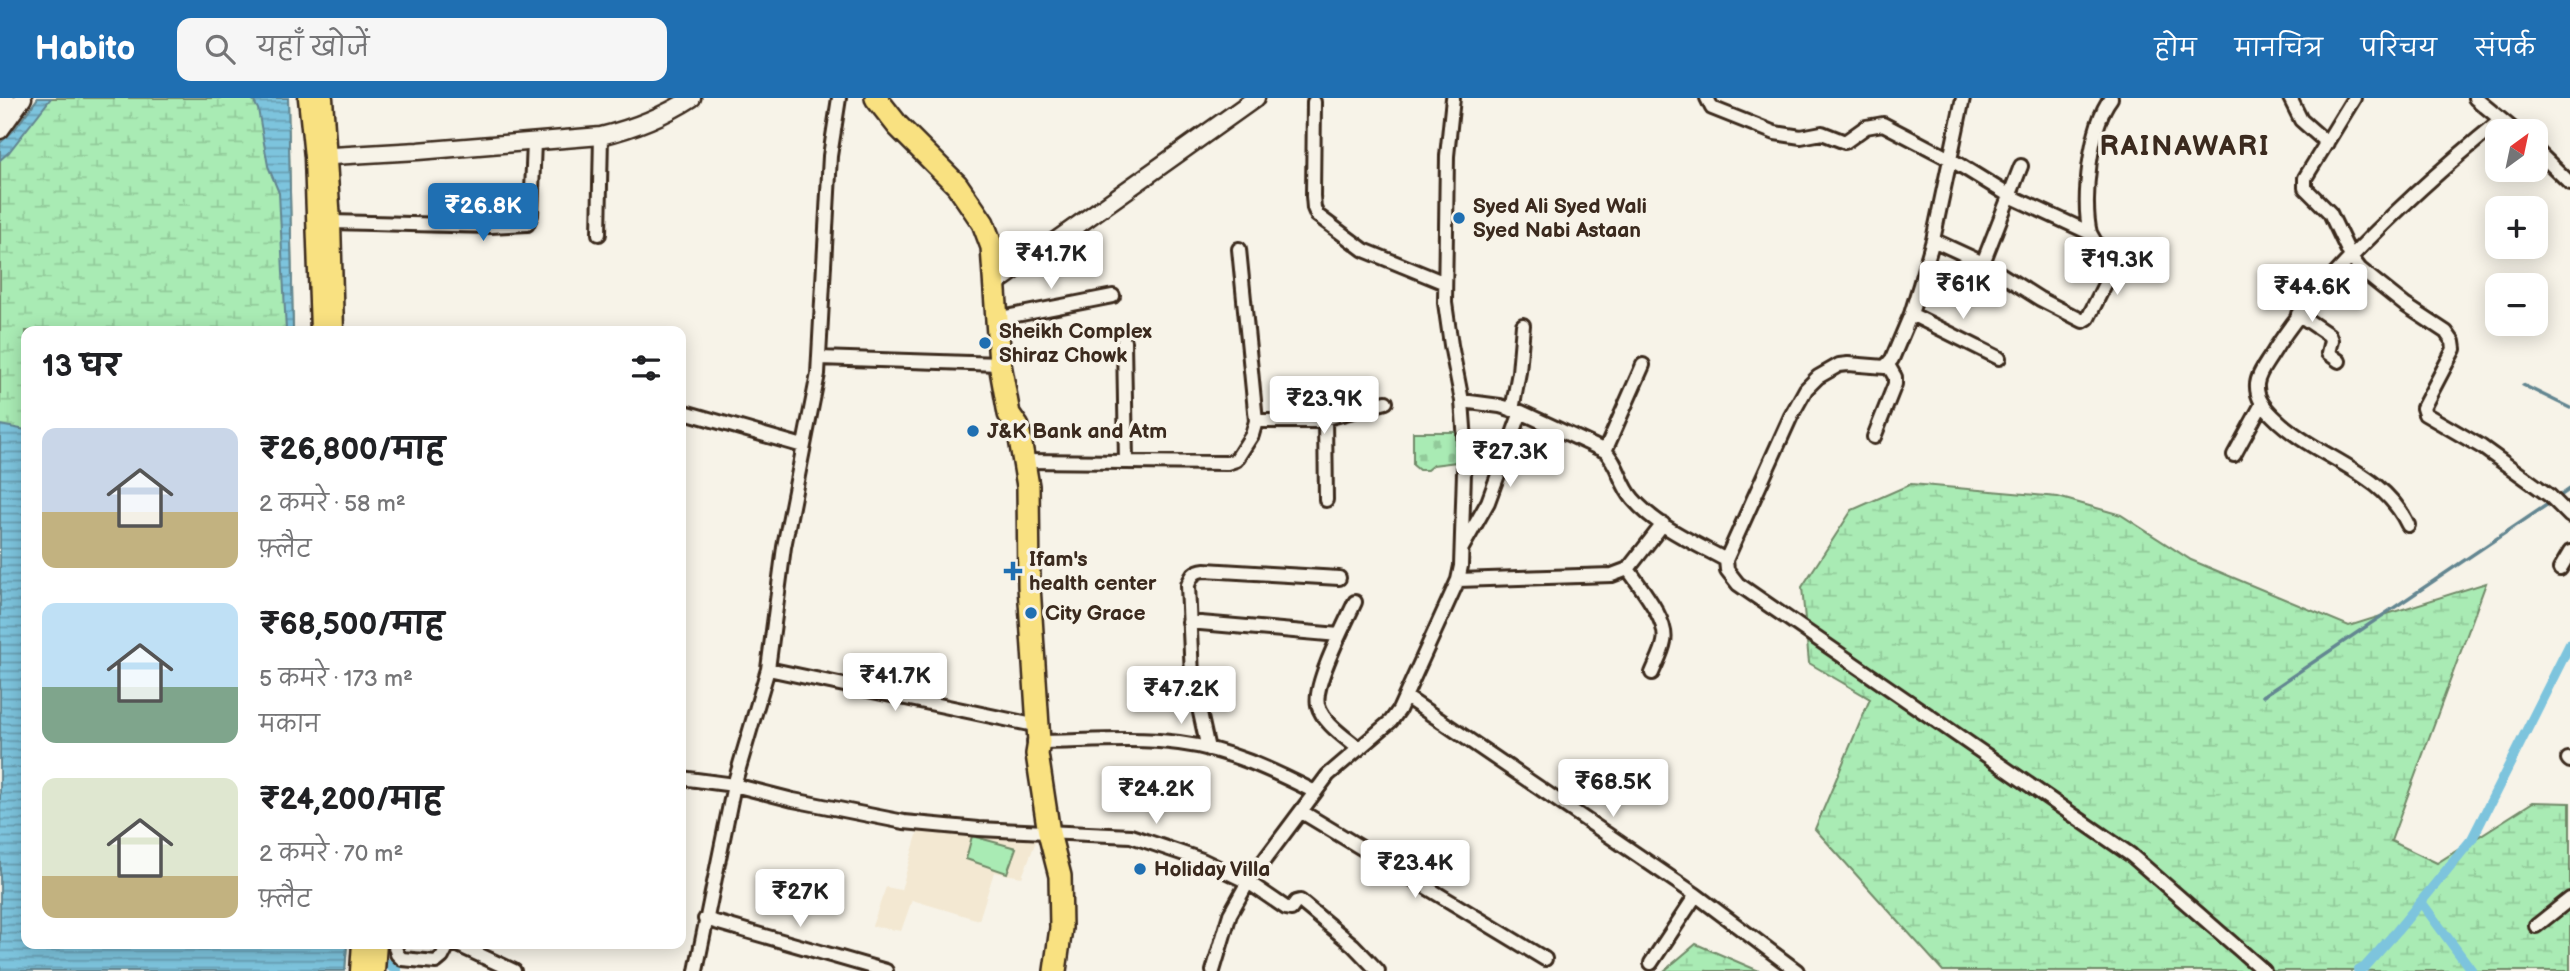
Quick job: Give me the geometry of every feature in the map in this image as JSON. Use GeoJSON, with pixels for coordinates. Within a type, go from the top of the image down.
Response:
{"type":"FeatureCollection","features":[{"type":"Feature","properties":{"kind":"highway"},"geometry":{"type":"LineString","coordinates":[[876,98],[898,126],[957,185],[983,223],[992,247],[1000,364],[1009,414],[1007,425],[1016,486],[1018,578],[1034,740],[1051,843],[1060,876],[1062,904],[1055,971]]}},
{"type":"Feature","properties":{"kind":"highway"},"geometry":{"type":"LineString","coordinates":[[1009,414],[1018,427],[1028,486],[1034,740]]}},
{"type":"Feature","properties":{"kind":"highway"},"geometry":{"type":"LineString","coordinates":[[1043,971],[1049,921],[1051,843]]}},
{"type":"Feature","properties":{"kind":"main road"},"geometry":{"type":"LineString","coordinates":[[308,98],[321,156],[331,222],[334,326]]}},
{"type":"Feature","properties":{"kind":"main road"},"geometry":{"type":"LineString","coordinates":[[320,326],[323,98]]}},
{"type":"Feature","properties":{"kind":"main road"},"geometry":{"type":"LineString","coordinates":[[360,971],[362,949]]}},
{"type":"Feature","properties":{"kind":"main road"},"geometry":{"type":"LineString","coordinates":[[375,971],[377,949]]}},
{"type":"Feature","properties":{"kind":"street"},"geometry":{"type":"LineString","coordinates":[[0,107],[6,98]]}},
{"type":"Feature","properties":{"kind":"street"},"geometry":{"type":"LineString","coordinates":[[0,130],[23,98]]}},
{"type":"Feature","properties":{"kind":"street"},"geometry":{"type":"LineString","coordinates":[[321,156],[601,136],[627,130],[692,98]]}},
{"type":"Feature","properties":{"kind":"street"},"geometry":{"type":"LineString","coordinates":[[696,971],[734,785],[768,669],[784,547],[819,358],[830,156],[839,98]]}},
{"type":"Feature","properties":{"kind":"street"},"geometry":{"type":"LineString","coordinates":[[995,284],[1256,98]]}},
{"type":"Feature","properties":{"kind":"street"},"geometry":{"type":"LineString","coordinates":[[1213,971],[1230,914],[1248,882],[1336,767],[1391,721],[1406,697],[1458,580],[1462,549],[1465,441],[1445,283],[1447,156],[1453,98]]}},
{"type":"Feature","properties":{"kind":"street"},"geometry":{"type":"LineString","coordinates":[[1707,98],[1712,108],[1789,137],[1822,133],[1845,142],[1866,127],[1884,124],[1950,159],[2010,196],[2090,233]]}},
{"type":"Feature","properties":{"kind":"street"},"geometry":{"type":"LineString","coordinates":[[1888,365],[1911,314],[1933,240],[1963,98]]}},
{"type":"Feature","properties":{"kind":"street"},"geometry":{"type":"LineString","coordinates":[[2111,98],[2095,139],[2086,217],[2096,245],[2116,262],[2142,268]]}},
{"type":"Feature","properties":{"kind":"street"},"geometry":{"type":"LineString","coordinates":[[2290,98],[2301,120],[2327,143]]}},
{"type":"Feature","properties":{"kind":"street"},"geometry":{"type":"LineString","coordinates":[[2354,98],[2304,183],[2305,188],[2330,214],[2351,257],[2360,269],[2446,332],[2453,342],[2454,349],[2423,408],[2425,414],[2482,447],[2550,496],[2569,515]]}},
{"type":"Feature","properties":{"kind":"street"},"geometry":{"type":"LineString","coordinates":[[2475,98],[2500,119]]}},
{"type":"Feature","properties":{"kind":"street"},"geometry":{"type":"LineString","coordinates":[[1314,102],[1313,196],[1317,215],[1364,250],[1445,283]]}},
{"type":"Feature","properties":{"kind":"street"},"geometry":{"type":"LineString","coordinates":[[2408,525],[2397,503],[2384,491],[2290,431],[2262,404],[2257,388],[2259,376],[2298,314],[2351,257],[2431,179],[2485,133]]}},
{"type":"Feature","properties":{"kind":"street"},"geometry":{"type":"LineString","coordinates":[[600,234],[601,136]]}},
{"type":"Feature","properties":{"kind":"street"},"geometry":{"type":"LineString","coordinates":[[331,222],[490,226],[527,224],[531,215],[534,142]]}},
{"type":"Feature","properties":{"kind":"street"},"geometry":{"type":"LineString","coordinates":[[2548,162],[2570,183]]}},
{"type":"Feature","properties":{"kind":"street"},"geometry":{"type":"LineString","coordinates":[[1983,263],[2021,166]]}},
{"type":"Feature","properties":{"kind":"street"},"geometry":{"type":"LineString","coordinates":[[1933,240],[1983,263],[2040,299],[2082,321],[2088,318],[2116,262]]}},
{"type":"Feature","properties":{"kind":"street"},"geometry":{"type":"LineString","coordinates":[[1024,461],[1227,463],[1236,460],[1252,435],[1256,421],[1239,249]]}},
{"type":"Feature","properties":{"kind":"street"},"geometry":{"type":"LineString","coordinates":[[996,319],[1113,296]]}},
{"type":"Feature","properties":{"kind":"street"},"geometry":{"type":"LineString","coordinates":[[1911,314],[1999,358]]}},
{"type":"Feature","properties":{"kind":"street"},"geometry":{"type":"LineString","coordinates":[[2298,314],[2329,335],[2331,341],[2328,354],[2339,361]]}},
{"type":"Feature","properties":{"kind":"street"},"geometry":{"type":"LineString","coordinates":[[1462,549],[1488,502],[1516,411],[1523,325]]}},
{"type":"Feature","properties":{"kind":"street"},"geometry":{"type":"LineString","coordinates":[[1124,341],[1126,462]]}},
{"type":"Feature","properties":{"kind":"street"},"geometry":{"type":"LineString","coordinates":[[819,358],[1000,364]]}},
{"type":"Feature","properties":{"kind":"street"},"geometry":{"type":"LineString","coordinates":[[1605,451],[1643,365]]}},
{"type":"Feature","properties":{"kind":"street"},"geometry":{"type":"LineString","coordinates":[[1888,365],[1839,365],[1829,368],[1806,389],[1791,416],[1726,560],[1727,570],[1738,584],[2131,855],[2264,971]]}},
{"type":"Feature","properties":{"kind":"street"},"geometry":{"type":"LineString","coordinates":[[1874,437],[1895,384],[1895,377],[1888,365]]}},
{"type":"Feature","properties":{"kind":"street"},"geometry":{"type":"LineString","coordinates":[[1462,401],[1516,411],[1605,451],[1614,460],[1633,499],[1663,524],[1726,560]]}},
{"type":"Feature","properties":{"kind":"street"},"geometry":{"type":"LineString","coordinates":[[1256,421],[1305,422],[1386,402]]}},
{"type":"Feature","properties":{"kind":"street"},"geometry":{"type":"LineString","coordinates":[[2234,455],[2262,404]]}},
{"type":"Feature","properties":{"kind":"street"},"geometry":{"type":"LineString","coordinates":[[686,412],[803,446]]}},
{"type":"Feature","properties":{"kind":"street"},"geometry":{"type":"LineString","coordinates":[[1325,419],[1326,500]]}},
{"type":"Feature","properties":{"kind":"street"},"geometry":{"type":"LineString","coordinates":[[1458,580],[1598,577],[1629,569],[1663,524]]}},
{"type":"Feature","properties":{"kind":"street"},"geometry":{"type":"LineString","coordinates":[[2560,569],[2570,552]]}},
{"type":"Feature","properties":{"kind":"street"},"geometry":{"type":"LineString","coordinates":[[1629,569],[1657,613],[1665,632],[1665,641],[1653,673]]}},
{"type":"Feature","properties":{"kind":"street"},"geometry":{"type":"LineString","coordinates":[[1209,749],[1192,676],[1188,585],[1191,576],[1196,571],[1339,578]]}},
{"type":"Feature","properties":{"kind":"street"},"geometry":{"type":"LineString","coordinates":[[1355,601],[1320,681],[1318,703],[1329,722],[1359,749]]}},
{"type":"Feature","properties":{"kind":"street"},"geometry":{"type":"LineString","coordinates":[[1189,622],[1339,635]]}},
{"type":"Feature","properties":{"kind":"street"},"geometry":{"type":"LineString","coordinates":[[768,669],[1034,740],[1159,741],[1209,749],[1266,767],[1315,792]]}},
{"type":"Feature","properties":{"kind":"street"},"geometry":{"type":"LineString","coordinates":[[1406,697],[1696,895],[1797,971]]}},
{"type":"Feature","properties":{"kind":"street"},"geometry":{"type":"LineString","coordinates":[[686,779],[734,785],[793,800],[904,822],[1051,843],[1108,834],[1131,836],[1177,851],[1248,882],[1288,908],[1291,909],[1298,900],[1303,902],[1353,945],[1378,971]]}},
{"type":"Feature","properties":{"kind":"street"},"geometry":{"type":"LineString","coordinates":[[1302,812],[1545,959]]}},
{"type":"Feature","properties":{"kind":"street"},"geometry":{"type":"LineString","coordinates":[[1651,963],[1696,895]]}},
{"type":"Feature","properties":{"kind":"street"},"geometry":{"type":"LineString","coordinates":[[2536,926],[2570,899]]}},
{"type":"Feature","properties":{"kind":"street"},"geometry":{"type":"LineString","coordinates":[[705,919],[886,971]]}},
{"type":"Feature","properties":{"kind":"street"},"geometry":{"type":"LineString","coordinates":[[396,949],[402,959],[436,962],[446,949]]}},
{"type":"Feature","properties":{"kind":"street"},"geometry":{"type":"LineString","coordinates":[[467,949],[514,971]]}},
{"type":"Feature","properties":{"kind":"shaded area"},"geometry":{"type":"Polygon","coordinates":[[[919,828],[1038,836],[1022,877],[994,872],[979,920],[912,900],[901,931],[872,926],[886,887],[901,890],[919,828]]]}},
{"type":"Feature","properties":{"kind":"green space"},"geometry":{"type":"Polygon","coordinates":[[[38,98],[288,98],[293,326],[21,326],[21,949],[347,949],[345,971],[0,971],[0,143],[14,130],[38,98]]]}},
{"type":"Feature","properties":{"kind":"green space"},"geometry":{"type":"Polygon","coordinates":[[[1413,432],[1456,432],[1456,462],[1419,470],[1413,465],[1413,432]]]}},
{"type":"Feature","properties":{"kind":"green space"},"geometry":{"type":"Polygon","coordinates":[[[1911,484],[2058,497],[2121,515],[2191,560],[2349,626],[2486,583],[2391,841],[2437,863],[2533,802],[2570,803],[2570,971],[1943,971],[1815,829],[1870,699],[1809,663],[1802,587],[1852,510],[1911,484]]]}},
{"type":"Feature","properties":{"kind":"green space"},"geometry":{"type":"Polygon","coordinates":[[[972,836],[1016,848],[1007,873],[966,859],[972,836]]]}},
{"type":"Feature","properties":{"kind":"green space"},"geometry":{"type":"Polygon","coordinates":[[[1696,944],[1759,971],[1664,971],[1696,944]]]}},
{"type":"Feature","properties":{"kind":"water"},"geometry":{"type":"Polygon","coordinates":[[[38,98],[51,98],[0,160],[0,143],[14,130],[38,98]]]}},
{"type":"Feature","properties":{"kind":"water"},"geometry":{"type":"Polygon","coordinates":[[[252,98],[288,98],[293,326],[286,326],[279,193],[268,166],[258,109],[252,98]]]}},
{"type":"Feature","properties":{"kind":"water"},"geometry":{"type":"Polygon","coordinates":[[[0,425],[21,429],[21,949],[347,949],[345,971],[0,971],[0,425]]]}},
{"type":"Feature","properties":{"kind":"waterway"},"geometry":{"type":"LineString","coordinates":[[2523,385],[2570,408]]}},
{"type":"Feature","properties":{"kind":"waterway"},"geometry":{"type":"LineString","coordinates":[[2557,498],[2570,489]]}},
{"type":"Feature","properties":{"kind":"waterway"},"geometry":{"type":"LineString","coordinates":[[2263,696],[2551,502]]}},
{"type":"Feature","properties":{"kind":"waterway"},"geometry":{"type":"LineString","coordinates":[[2358,971],[2365,967],[2397,931],[2472,839],[2570,644]]}},
{"type":"Feature","properties":{"kind":"waterway"},"geometry":{"type":"LineString","coordinates":[[2421,902],[2472,971]]}},
{"type":"Feature","properties":{"kind":"waterway"},"geometry":{"type":"LineString","coordinates":[[374,954],[397,971]]}},
{"type":"Feature","properties":{"kind":"place","name":"Syed Ali Syed Wali Syed Nabi Astaan"},"geometry":{"type":"Point","coordinates":[1459,218]}},
{"type":"Feature","properties":{"kind":"place","name":"Sheikh Complex Shiraz Chowk"},"geometry":{"type":"Point","coordinates":[985,343]}},
{"type":"Feature","properties":{"kind":"place","name":"J&K Bank and Atm"},"geometry":{"type":"Point","coordinates":[973,431]}},
{"type":"Feature","properties":{"kind":"place","name":"Ifam's health center"},"geometry":{"type":"Point","coordinates":[1013,571]}},
{"type":"Feature","properties":{"kind":"place","name":"City Grace"},"geometry":{"type":"Point","coordinates":[1031,613]}},
{"type":"Feature","properties":{"kind":"place","name":"Holiday Villa"},"geometry":{"type":"Point","coordinates":[1140,869]}},
{"type":"Feature","properties":{"kind":"district","name":"RAINAWARI"},"geometry":{"type":"Point","coordinates":[2185,146]}}]}
